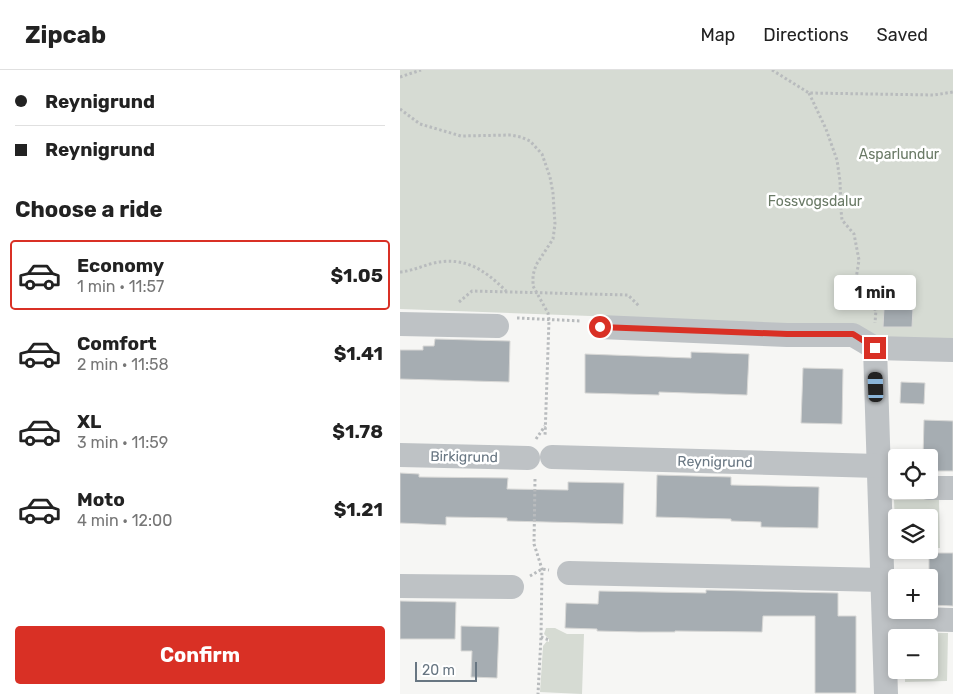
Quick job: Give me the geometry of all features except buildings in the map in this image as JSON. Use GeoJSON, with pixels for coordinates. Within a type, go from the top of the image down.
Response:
{"type":"FeatureCollection","features":[{"type":"Feature","properties":{"kind":"street"},"geometry":{"type":"LineString","coordinates":[[400,324],[498,326]]}},
{"type":"Feature","properties":{"kind":"street"},"geometry":{"type":"LineString","coordinates":[[600,327],[787,334],[853,334],[875,348],[953,350]]}},
{"type":"Feature","properties":{"kind":"street"},"geometry":{"type":"LineString","coordinates":[[875,348],[884,479],[882,580],[886,694]]}},
{"type":"Feature","properties":{"kind":"street","name":"Birkigrund"},"geometry":{"type":"LineString","coordinates":[[400,455],[540,457]]}},
{"type":"Feature","properties":{"kind":"street","name":"Reynigrund"},"geometry":{"type":"LineString","coordinates":[[540,457],[884,479]]}},
{"type":"Feature","properties":{"kind":"street"},"geometry":{"type":"LineString","coordinates":[[938,488],[953,488]]}},
{"type":"Feature","properties":{"kind":"street"},"geometry":{"type":"LineString","coordinates":[[569,573],[882,580]]}},
{"type":"Feature","properties":{"kind":"street"},"geometry":{"type":"LineString","coordinates":[[400,586],[512,587]]}},
{"type":"Feature","properties":{"kind":"street"},"geometry":{"type":"LineString","coordinates":[[884,618],[953,620]]}},
{"type":"Feature","properties":{"kind":"path"},"geometry":{"type":"LineString","coordinates":[[400,77],[420,70]]}},
{"type":"Feature","properties":{"kind":"path"},"geometry":{"type":"LineString","coordinates":[[772,70],[809,93],[934,95],[953,92]]}},
{"type":"Feature","properties":{"kind":"path"},"geometry":{"type":"LineString","coordinates":[[809,93],[826,129],[836,160],[840,181],[842,220],[854,234],[856,243],[859,260],[853,298],[872,308]]}},
{"type":"Feature","properties":{"kind":"path"},"geometry":{"type":"LineString","coordinates":[[400,109],[420,124],[461,136],[511,135],[530,141],[542,154],[554,193],[555,224],[553,239],[536,265],[532,286],[548,313],[549,320],[540,457],[534,481],[534,544],[542,569],[538,694]]}},
{"type":"Feature","properties":{"kind":"path"},"geometry":{"type":"LineString","coordinates":[[400,272],[442,262],[468,264],[492,277],[507,292]]}},
{"type":"Feature","properties":{"kind":"path"},"geometry":{"type":"LineString","coordinates":[[498,326],[514,318],[585,321],[600,327]]}},
{"type":"Feature","properties":{"kind":"path"},"geometry":{"type":"LineString","coordinates":[[512,587],[542,569],[569,573]]}},
{"type":"Feature","properties":{"kind":"path"},"geometry":{"type":"LineString","coordinates":[[541,637],[549,640]]}},
{"type":"Feature","properties":{"kind":"green space","name":"Fossvogsdalur"},"geometry":{"type":"Polygon","coordinates":[[[400,70],[953,70],[953,349],[618,317],[400,309],[400,70]]]}},
{"type":"Feature","properties":{"kind":"green space"},"geometry":{"type":"Polygon","coordinates":[[[939,499],[940,548],[938,548],[938,509],[894,509],[894,500],[939,499]]]}},
{"type":"Feature","properties":{"kind":"green space"},"geometry":{"type":"Polygon","coordinates":[[[546,628],[555,628],[567,634],[584,634],[582,694],[540,692],[543,646],[547,641],[549,642],[549,639],[544,634],[546,628]]]}},
{"type":"Feature","properties":{"kind":"green space"},"geometry":{"type":"Polygon","coordinates":[[[938,633],[948,633],[947,681],[905,682],[905,679],[938,679],[938,633]]]}},
{"type":"Feature","properties":{"kind":"route"},"geometry":{"type":"LineString","coordinates":[[600,327],[787,334],[853,334],[875,348]]}},
{"type":"Feature","properties":{"kind":"park label","name":"Asparlundur"},"geometry":{"type":"Point","coordinates":[899,154]}}]}
